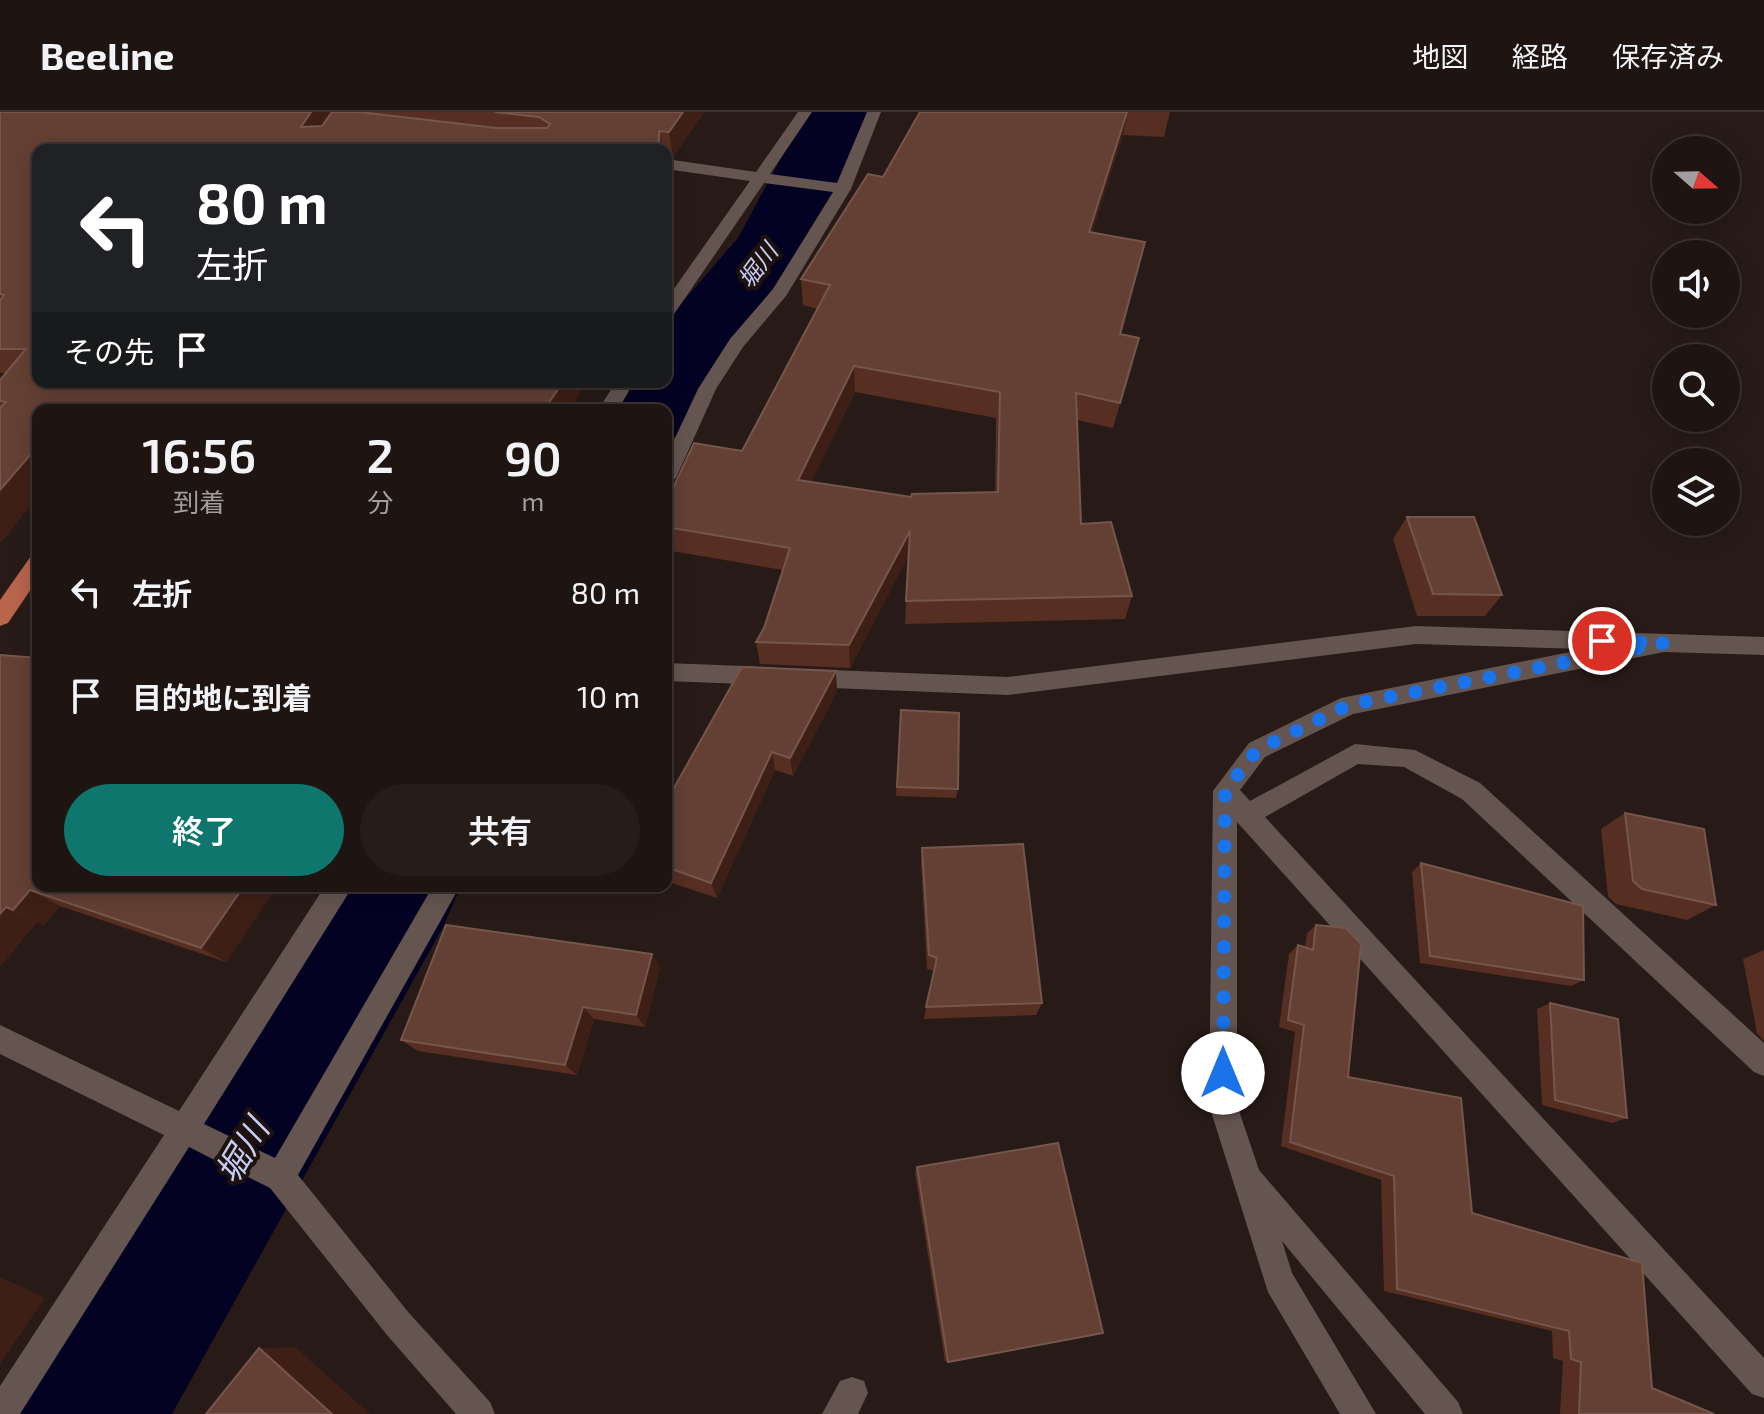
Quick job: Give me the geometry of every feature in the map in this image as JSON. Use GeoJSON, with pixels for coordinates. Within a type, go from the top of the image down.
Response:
{"type":"FeatureCollection","features":[{"type":"Feature","properties":{"kind":"main road"},"geometry":{"type":"LineString","coordinates":[[0,617],[32,571]]}},
{"type":"Feature","properties":{"kind":"street"},"geometry":{"type":"LineString","coordinates":[[672,303],[683,284],[770,176],[805,112]]}},
{"type":"Feature","properties":{"kind":"street"},"geometry":{"type":"LineString","coordinates":[[672,465],[707,389],[736,343],[780,292],[874,112]]}},
{"type":"Feature","properties":{"kind":"street"},"geometry":{"type":"LineString","coordinates":[[672,165],[835,187]]}},
{"type":"Feature","properties":{"kind":"street"},"geometry":{"type":"LineString","coordinates":[[672,672],[1008,686],[1416,635],[1764,646]]}},
{"type":"Feature","properties":{"kind":"street"},"geometry":{"type":"LineString","coordinates":[[1359,1414],[1279,1281],[1223,1105],[1225,791],[1257,750],[1349,705],[1664,643]]}},
{"type":"Feature","properties":{"kind":"street"},"geometry":{"type":"LineString","coordinates":[[1247,815],[1355,754],[1407,757],[1471,791],[1764,1062]]}},
{"type":"Feature","properties":{"kind":"street"},"geometry":{"type":"LineString","coordinates":[[1225,791],[1764,1382]]}},
{"type":"Feature","properties":{"kind":"street"},"geometry":{"type":"LineString","coordinates":[[1,1414],[336,892]]}},
{"type":"Feature","properties":{"kind":"street"},"geometry":{"type":"LineString","coordinates":[[281,1177],[444,892]]}},
{"type":"Feature","properties":{"kind":"street"},"geometry":{"type":"LineString","coordinates":[[0,1039],[281,1177],[398,1324],[478,1414]]}},
{"type":"Feature","properties":{"kind":"street"},"geometry":{"type":"LineString","coordinates":[[1244,1172],[1446,1414]]}},
{"type":"Feature","properties":{"kind":"building"},"geometry":{"type":"Polygon","coordinates":[[[0,112],[311,112],[301,127],[322,126],[332,112],[359,112],[496,128],[547,128],[550,124],[539,117],[495,112],[683,112],[669,132],[659,131],[659,144],[32,144],[32,388],[559,388],[548,404],[32,404],[32,453],[0,490],[0,408],[6,402],[0,401],[0,380],[26,349],[0,349],[0,301],[4,295],[0,294],[0,112]]]}},
{"type":"Feature","properties":{"kind":"building"},"geometry":{"type":"Polygon","coordinates":[[[920,112],[1127,112],[1089,232],[1145,242],[1120,334],[1139,338],[1120,403],[1076,393],[1081,524],[1111,522],[1132,596],[906,601],[910,531],[849,645],[756,642],[764,628],[790,548],[672,528],[672,490],[694,443],[742,451],[830,285],[801,279],[868,174],[883,177],[920,112]],[[854,366],[798,480],[911,497],[912,494],[998,492],[1000,392],[854,366]]]}},
{"type":"Feature","properties":{"kind":"building"},"geometry":{"type":"Polygon","coordinates":[[[1407,517],[1474,517],[1502,595],[1433,594],[1407,517]]]}},
{"type":"Feature","properties":{"kind":"building"},"geometry":{"type":"Polygon","coordinates":[[[0,655],[32,658],[32,891],[13,910],[6,907],[0,914],[0,655]]]}},
{"type":"Feature","properties":{"kind":"building"},"geometry":{"type":"Polygon","coordinates":[[[742,667],[836,671],[790,758],[772,752],[711,883],[672,869],[672,791],[742,667]]]}},
{"type":"Feature","properties":{"kind":"building"},"geometry":{"type":"Polygon","coordinates":[[[901,710],[959,713],[958,789],[897,787],[901,710]]]}},
{"type":"Feature","properties":{"kind":"building"},"geometry":{"type":"Polygon","coordinates":[[[1625,813],[1704,829],[1716,905],[1642,889],[1633,881],[1625,813]]]}},
{"type":"Feature","properties":{"kind":"building"},"geometry":{"type":"Polygon","coordinates":[[[1023,844],[1042,1003],[926,1007],[937,958],[929,955],[922,848],[1023,844]]]}},
{"type":"Feature","properties":{"kind":"building"},"geometry":{"type":"Polygon","coordinates":[[[1421,863],[1583,906],[1584,980],[1430,956],[1421,863]]]}},
{"type":"Feature","properties":{"kind":"building"},"geometry":{"type":"Polygon","coordinates":[[[36,892],[240,892],[201,948],[36,892]]]}},
{"type":"Feature","properties":{"kind":"building"},"geometry":{"type":"Polygon","coordinates":[[[446,925],[652,954],[636,1015],[583,1007],[565,1065],[401,1040],[446,925]]]}},
{"type":"Feature","properties":{"kind":"building"},"geometry":{"type":"Polygon","coordinates":[[[1316,925],[1346,928],[1361,944],[1348,1077],[1461,1098],[1472,1213],[1642,1263],[1652,1388],[1714,1414],[1579,1414],[1581,1362],[1571,1359],[1569,1331],[1397,1289],[1394,1176],[1290,1142],[1304,1025],[1288,1020],[1298,945],[1313,950],[1316,925]]]}},
{"type":"Feature","properties":{"kind":"building"},"geometry":{"type":"Polygon","coordinates":[[[1550,1003],[1618,1019],[1627,1118],[1555,1100],[1550,1003]]]}},
{"type":"Feature","properties":{"kind":"building"},"geometry":{"type":"Polygon","coordinates":[[[1058,1143],[1103,1333],[948,1362],[917,1167],[1058,1143]]]}},
{"type":"Feature","properties":{"kind":"building"},"geometry":{"type":"Polygon","coordinates":[[[259,1348],[332,1414],[206,1414],[259,1348]]]}},
{"type":"Feature","properties":{"kind":"waterway","name":"堀川"},"geometry":{"type":"LineString","coordinates":[[672,383],[691,348],[773,248],[842,112]]}},
{"type":"Feature","properties":{"kind":"waterway","name":"堀川"},"geometry":{"type":"LineString","coordinates":[[660,404],[669,388]]}},
{"type":"Feature","properties":{"kind":"waterway","name":"堀川"},"geometry":{"type":"LineString","coordinates":[[83,1414],[198,1227],[395,892]]}},
{"type":"Feature","properties":{"kind":"route"},"geometry":{"type":"LineString","coordinates":[[1223,1073],[1225,791],[1257,750],[1349,705],[1664,643],[1602,641]]}}]}
